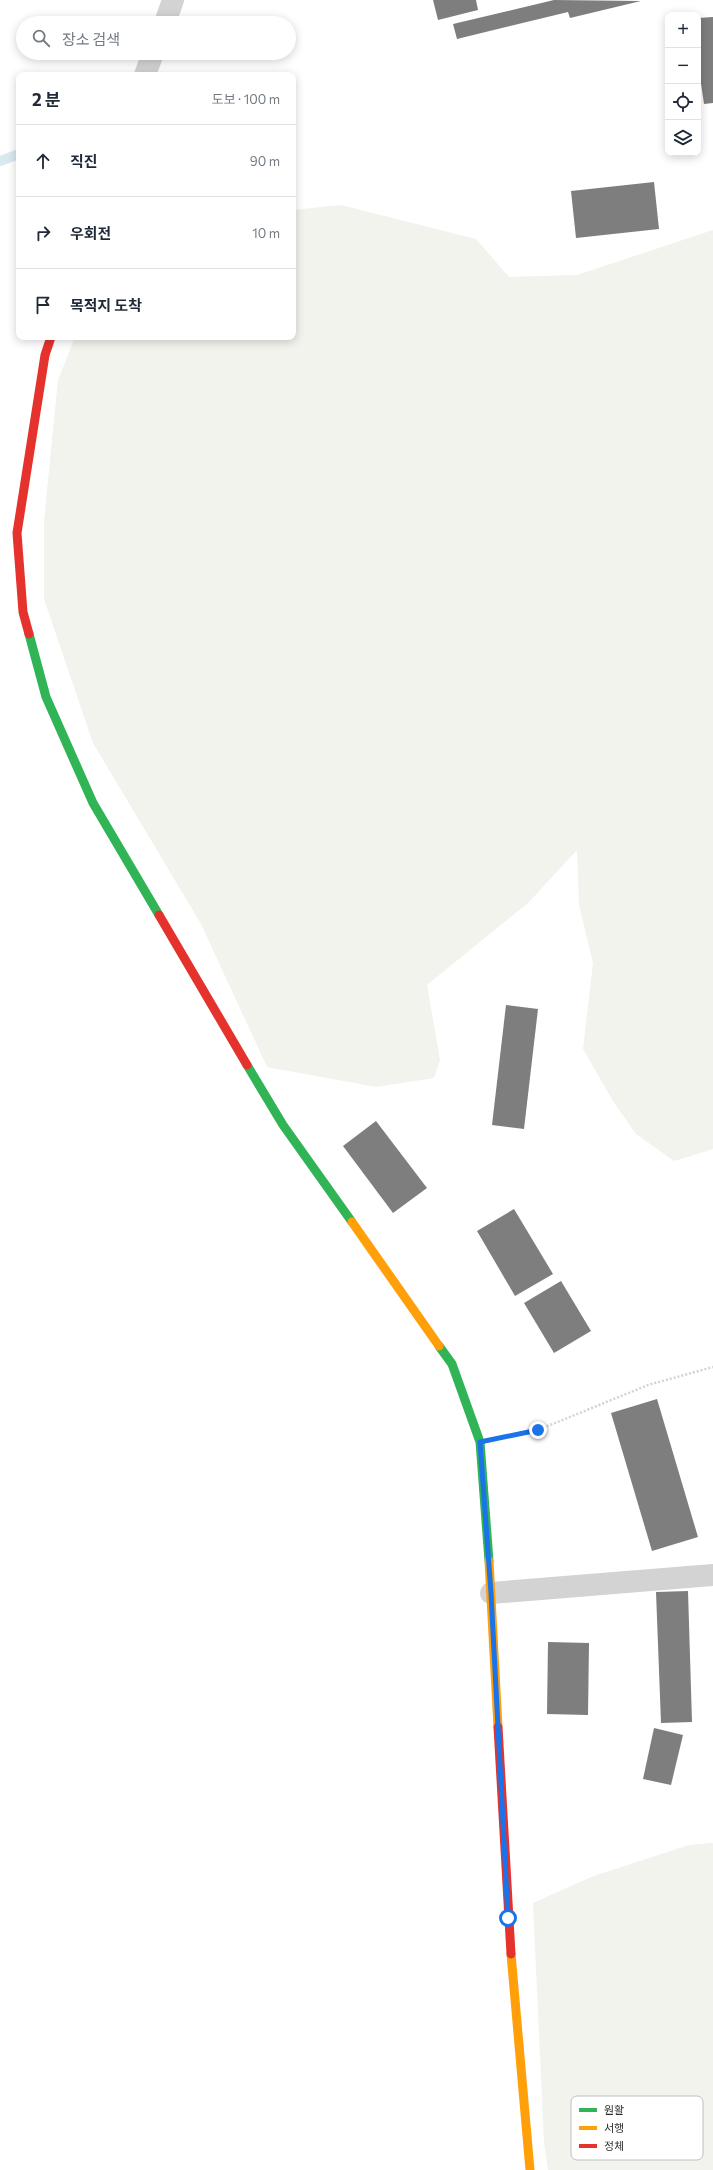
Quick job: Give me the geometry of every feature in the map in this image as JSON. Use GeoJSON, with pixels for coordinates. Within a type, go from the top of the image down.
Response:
{"type":"FeatureCollection","features":[{"type":"Feature","properties":{"kind":"street"},"geometry":{"type":"LineString","coordinates":[[167,16],[173,0]]}},
{"type":"Feature","properties":{"kind":"street"},"geometry":{"type":"LineString","coordinates":[[146,72],[150,60]]}},
{"type":"Feature","properties":{"kind":"street"},"geometry":{"type":"LineString","coordinates":[[49,340],[45,355],[32,432],[17,533],[23,612],[46,697],[93,803],[283,1125],[452,1364],[480,1442],[491,1593],[508,1918],[530,2170]]}},
{"type":"Feature","properties":{"kind":"street"},"geometry":{"type":"LineString","coordinates":[[491,1593],[713,1575]]}},
{"type":"Feature","properties":{"kind":"path"},"geometry":{"type":"LineString","coordinates":[[480,1442],[538,1430],[648,1386],[713,1367]]}},
{"type":"Feature","properties":{"kind":"shaded area"},"geometry":{"type":"Polygon","coordinates":[[[341,205],[476,239],[509,277],[577,275],[713,230],[713,1149],[674,1161],[636,1134],[613,1101],[583,1049],[593,963],[579,905],[577,850],[528,903],[427,985],[440,1060],[434,1078],[376,1087],[267,1067],[201,924],[93,743],[44,599],[44,521],[58,380],[74,340],[296,340],[296,210],[341,205]]]}},
{"type":"Feature","properties":{"kind":"shaded area"},"geometry":{"type":"Polygon","coordinates":[[[713,1843],[713,2170],[548,2170],[544,2142],[533,1903],[591,1877],[689,1845],[713,1843]]]}},
{"type":"Feature","properties":{"kind":"building"},"geometry":{"type":"Polygon","coordinates":[[[433,0],[476,0],[478,10],[438,20],[433,0]]]}},
{"type":"Feature","properties":{"kind":"building"},"geometry":{"type":"Polygon","coordinates":[[[554,0],[641,1],[570,18],[568,12],[457,39],[453,24],[554,0]]]}},
{"type":"Feature","properties":{"kind":"building"},"geometry":{"type":"Polygon","coordinates":[[[713,17],[713,103],[704,104],[701,84],[701,18],[713,17]]]}},
{"type":"Feature","properties":{"kind":"building"},"geometry":{"type":"Polygon","coordinates":[[[654,182],[659,229],[576,238],[571,191],[654,182]]]}},
{"type":"Feature","properties":{"kind":"building"},"geometry":{"type":"Polygon","coordinates":[[[506,1005],[538,1009],[524,1129],[492,1125],[506,1005]]]}},
{"type":"Feature","properties":{"kind":"building"},"geometry":{"type":"Polygon","coordinates":[[[376,1121],[427,1188],[393,1213],[343,1146],[376,1121]]]}},
{"type":"Feature","properties":{"kind":"building"},"geometry":{"type":"Polygon","coordinates":[[[514,1209],[553,1274],[515,1296],[477,1231],[514,1209]]]}},
{"type":"Feature","properties":{"kind":"building"},"geometry":{"type":"Polygon","coordinates":[[[561,1281],[591,1331],[554,1353],[524,1303],[561,1281]]]}},
{"type":"Feature","properties":{"kind":"building"},"geometry":{"type":"Polygon","coordinates":[[[657,1399],[698,1537],[652,1551],[611,1413],[657,1399]]]}},
{"type":"Feature","properties":{"kind":"building"},"geometry":{"type":"Polygon","coordinates":[[[688,1591],[692,1722],[661,1723],[656,1592],[688,1591]]]}},
{"type":"Feature","properties":{"kind":"building"},"geometry":{"type":"Polygon","coordinates":[[[548,1642],[589,1643],[588,1715],[547,1714],[548,1642]]]}},
{"type":"Feature","properties":{"kind":"building"},"geometry":{"type":"Polygon","coordinates":[[[654,1728],[683,1735],[671,1785],[643,1779],[654,1728]]]}},
{"type":"Feature","properties":{"kind":"waterway"},"geometry":{"type":"LineString","coordinates":[[0,161],[16,155]]}},
{"type":"Feature","properties":{"kind":"traffic: fast"},"geometry":{"type":"LineString","coordinates":[[29,634],[46,697],[93,803],[159,915]]}},
{"type":"Feature","properties":{"kind":"traffic: fast"},"geometry":{"type":"LineString","coordinates":[[247,1065],[283,1125],[352,1222]]}},
{"type":"Feature","properties":{"kind":"traffic: fast"},"geometry":{"type":"LineString","coordinates":[[439,1346],[452,1364],[480,1442],[489,1561]]}},
{"type":"Feature","properties":{"kind":"traffic: slow"},"geometry":{"type":"LineString","coordinates":[[352,1222],[439,1346]]}},
{"type":"Feature","properties":{"kind":"traffic: slow"},"geometry":{"type":"LineString","coordinates":[[489,1561],[498,1727]]}},
{"type":"Feature","properties":{"kind":"traffic: slow"},"geometry":{"type":"LineString","coordinates":[[511,1954],[530,2170]]}},
{"type":"Feature","properties":{"kind":"traffic: jam"},"geometry":{"type":"LineString","coordinates":[[29,634],[23,612],[17,533],[45,355],[50,340]]}},
{"type":"Feature","properties":{"kind":"traffic: jam"},"geometry":{"type":"LineString","coordinates":[[159,915],[247,1065]]}},
{"type":"Feature","properties":{"kind":"traffic: jam"},"geometry":{"type":"LineString","coordinates":[[498,1727],[511,1954]]}},
{"type":"Feature","properties":{"kind":"route"},"geometry":{"type":"LineString","coordinates":[[508,1918],[491,1593],[480,1442],[538,1430]]}}]}
